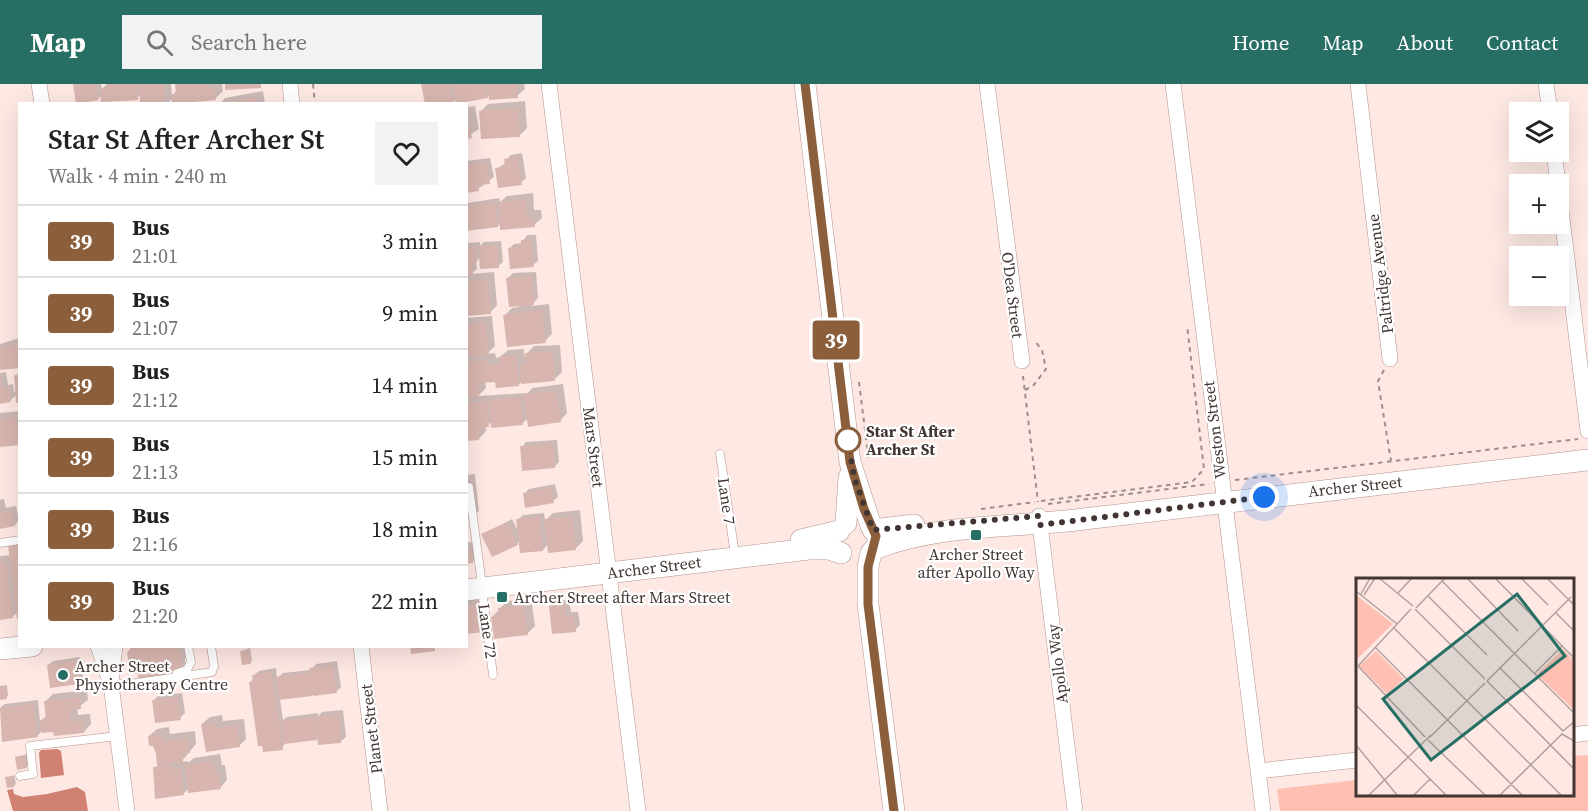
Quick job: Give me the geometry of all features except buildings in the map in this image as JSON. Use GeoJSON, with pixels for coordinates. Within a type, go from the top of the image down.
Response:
{"type":"FeatureCollection","features":[{"type":"Feature","properties":{"kind":"main road"},"geometry":{"type":"LineString","coordinates":[[806,84],[850,462],[872,539],[868,567],[868,604],[894,811]]}},
{"type":"Feature","properties":{"kind":"main road","name":"Archer Street"},"geometry":{"type":"LineString","coordinates":[[1222,497],[1588,447]]}},
{"type":"Feature","properties":{"kind":"main road","name":"Archer Street"},"geometry":{"type":"LineString","coordinates":[[872,539],[1039,512],[1222,497],[1588,460]]}},
{"type":"Feature","properties":{"kind":"main road"},"geometry":{"type":"LineString","coordinates":[[850,462],[842,527],[837,542],[868,604]]}},
{"type":"Feature","properties":{"kind":"main road"},"geometry":{"type":"LineString","coordinates":[[842,527],[859,520],[872,539]]}},
{"type":"Feature","properties":{"kind":"main road","name":"Archer Street"},"geometry":{"type":"LineString","coordinates":[[609,568],[813,538],[842,527]]}},
{"type":"Feature","properties":{"kind":"main road"},"geometry":{"type":"LineString","coordinates":[[844,555],[860,559],[872,539]]}},
{"type":"Feature","properties":{"kind":"main road","name":"Archer Street"},"geometry":{"type":"LineString","coordinates":[[474,584],[609,568],[809,549],[829,549],[844,555]]}},
{"type":"Feature","properties":{"kind":"main road"},"geometry":{"type":"LineString","coordinates":[[0,636],[18,634]]}},
{"type":"Feature","properties":{"kind":"main road"},"geometry":{"type":"LineString","coordinates":[[0,649],[18,647]]}},
{"type":"Feature","properties":{"kind":"street"},"geometry":{"type":"LineString","coordinates":[[39,84],[42,102]]}},
{"type":"Feature","properties":{"kind":"street"},"geometry":{"type":"LineString","coordinates":[[290,84],[292,102]]}},
{"type":"Feature","properties":{"kind":"street","name":"Mars Street"},"geometry":{"type":"LineString","coordinates":[[549,84],[638,811]]}},
{"type":"Feature","properties":{"kind":"street","name":"O'Dea Street"},"geometry":{"type":"LineString","coordinates":[[987,84],[1022,361]]}},
{"type":"Feature","properties":{"kind":"street","name":"Weston Street"},"geometry":{"type":"LineString","coordinates":[[1173,84],[1222,497],[1263,811]]}},
{"type":"Feature","properties":{"kind":"street","name":"Paltridge Avenue"},"geometry":{"type":"LineString","coordinates":[[1358,84],[1390,359]]}},
{"type":"Feature","properties":{"kind":"street"},"geometry":{"type":"LineString","coordinates":[[1546,84],[1549,102]]}},
{"type":"Feature","properties":{"kind":"street"},"geometry":{"type":"LineString","coordinates":[[1564,234],[1588,431]]}},
{"type":"Feature","properties":{"kind":"street","name":"Apollo Way"},"geometry":{"type":"LineString","coordinates":[[1039,512],[1075,811]]}},
{"type":"Feature","properties":{"kind":"street"},"geometry":{"type":"LineString","coordinates":[[99,648],[111,684],[127,811]]}},
{"type":"Feature","properties":{"kind":"street"},"geometry":{"type":"LineString","coordinates":[[111,684],[116,648]]}},
{"type":"Feature","properties":{"kind":"street","name":"Planet Street"},"geometry":{"type":"LineString","coordinates":[[361,648],[380,811]]}},
{"type":"Feature","properties":{"kind":"street"},"geometry":{"type":"LineString","coordinates":[[1573,735],[1588,733]]}},
{"type":"Feature","properties":{"kind":"street"},"geometry":{"type":"LineString","coordinates":[[1258,771],[1356,760]]}},
{"type":"Feature","properties":{"kind":"lane","name":"Lane 7"},"geometry":{"type":"LineString","coordinates":[[720,454],[734,548]]}},
{"type":"Feature","properties":{"kind":"lane","name":"Lane 72"},"geometry":{"type":"LineString","coordinates":[[470,487],[474,584],[493,675]]}},
{"type":"Feature","properties":{"kind":"lane"},"geometry":{"type":"LineString","coordinates":[[0,543],[18,540]]}},
{"type":"Feature","properties":{"kind":"lane"},"geometry":{"type":"LineString","coordinates":[[129,682],[137,678],[187,670],[190,662],[188,648]]}},
{"type":"Feature","properties":{"kind":"lane"},"geometry":{"type":"LineString","coordinates":[[111,684],[137,683],[212,672],[214,666],[211,648]]}},
{"type":"Feature","properties":{"kind":"lane"},"geometry":{"type":"LineString","coordinates":[[20,776],[33,774],[30,746],[118,736]]}},
{"type":"Feature","properties":{"kind":"path"},"geometry":{"type":"LineString","coordinates":[[312,84],[315,102]]}},
{"type":"Feature","properties":{"kind":"path"},"geometry":{"type":"LineString","coordinates":[[974,510],[1039,512],[1192,482],[1204,469],[1186,317]]}},
{"type":"Feature","properties":{"kind":"path"},"geometry":{"type":"LineString","coordinates":[[1390,359],[1378,381],[1391,461]]}},
{"type":"Feature","properties":{"kind":"path","name":"O'Dea Street"},"geometry":{"type":"LineString","coordinates":[[1022,361],[1039,512]]}},
{"type":"Feature","properties":{"kind":"shaded area"},"geometry":{"type":"Polygon","coordinates":[[[41,750],[61,751],[64,775],[41,778],[39,753],[41,750]]]}},
{"type":"Feature","properties":{"kind":"shaded area"},"geometry":{"type":"Polygon","coordinates":[[[1588,755],[1588,811],[1280,811],[1277,789],[1356,780],[1356,796],[1573,796],[1573,756],[1588,755]]]}},
{"type":"Feature","properties":{"kind":"shaded area"},"geometry":{"type":"Polygon","coordinates":[[[77,787],[85,792],[88,811],[13,811],[7,790],[13,789],[14,794],[23,797],[77,787]]]}},
{"type":"Feature","properties":{"kind":"bus line","name":"39"},"geometry":{"type":"LineString","coordinates":[[805,84],[850,462],[864,509],[876,536],[868,567],[868,604],[894,811]]}},
{"type":"Feature","properties":{"kind":"place","name":"Star St After Archer St"},"geometry":{"type":"Point","coordinates":[848,440]}},
{"type":"Feature","properties":{"kind":"place","name":"Archer Street after Apollo Way"},"geometry":{"type":"Point","coordinates":[976,535]}},
{"type":"Feature","properties":{"kind":"place","name":"Archer Street after Mars Street"},"geometry":{"type":"Point","coordinates":[502,597]}},
{"type":"Feature","properties":{"kind":"place","name":"Archer Street Physiotherapy Centre"},"geometry":{"type":"Point","coordinates":[63,675]}},
{"type":"Feature","properties":{"kind":"route"},"geometry":{"type":"LineString","coordinates":[[848,440],[847,438],[854,477],[873,530],[943,522],[1039,516],[1040,525],[1264,497]]}}]}
